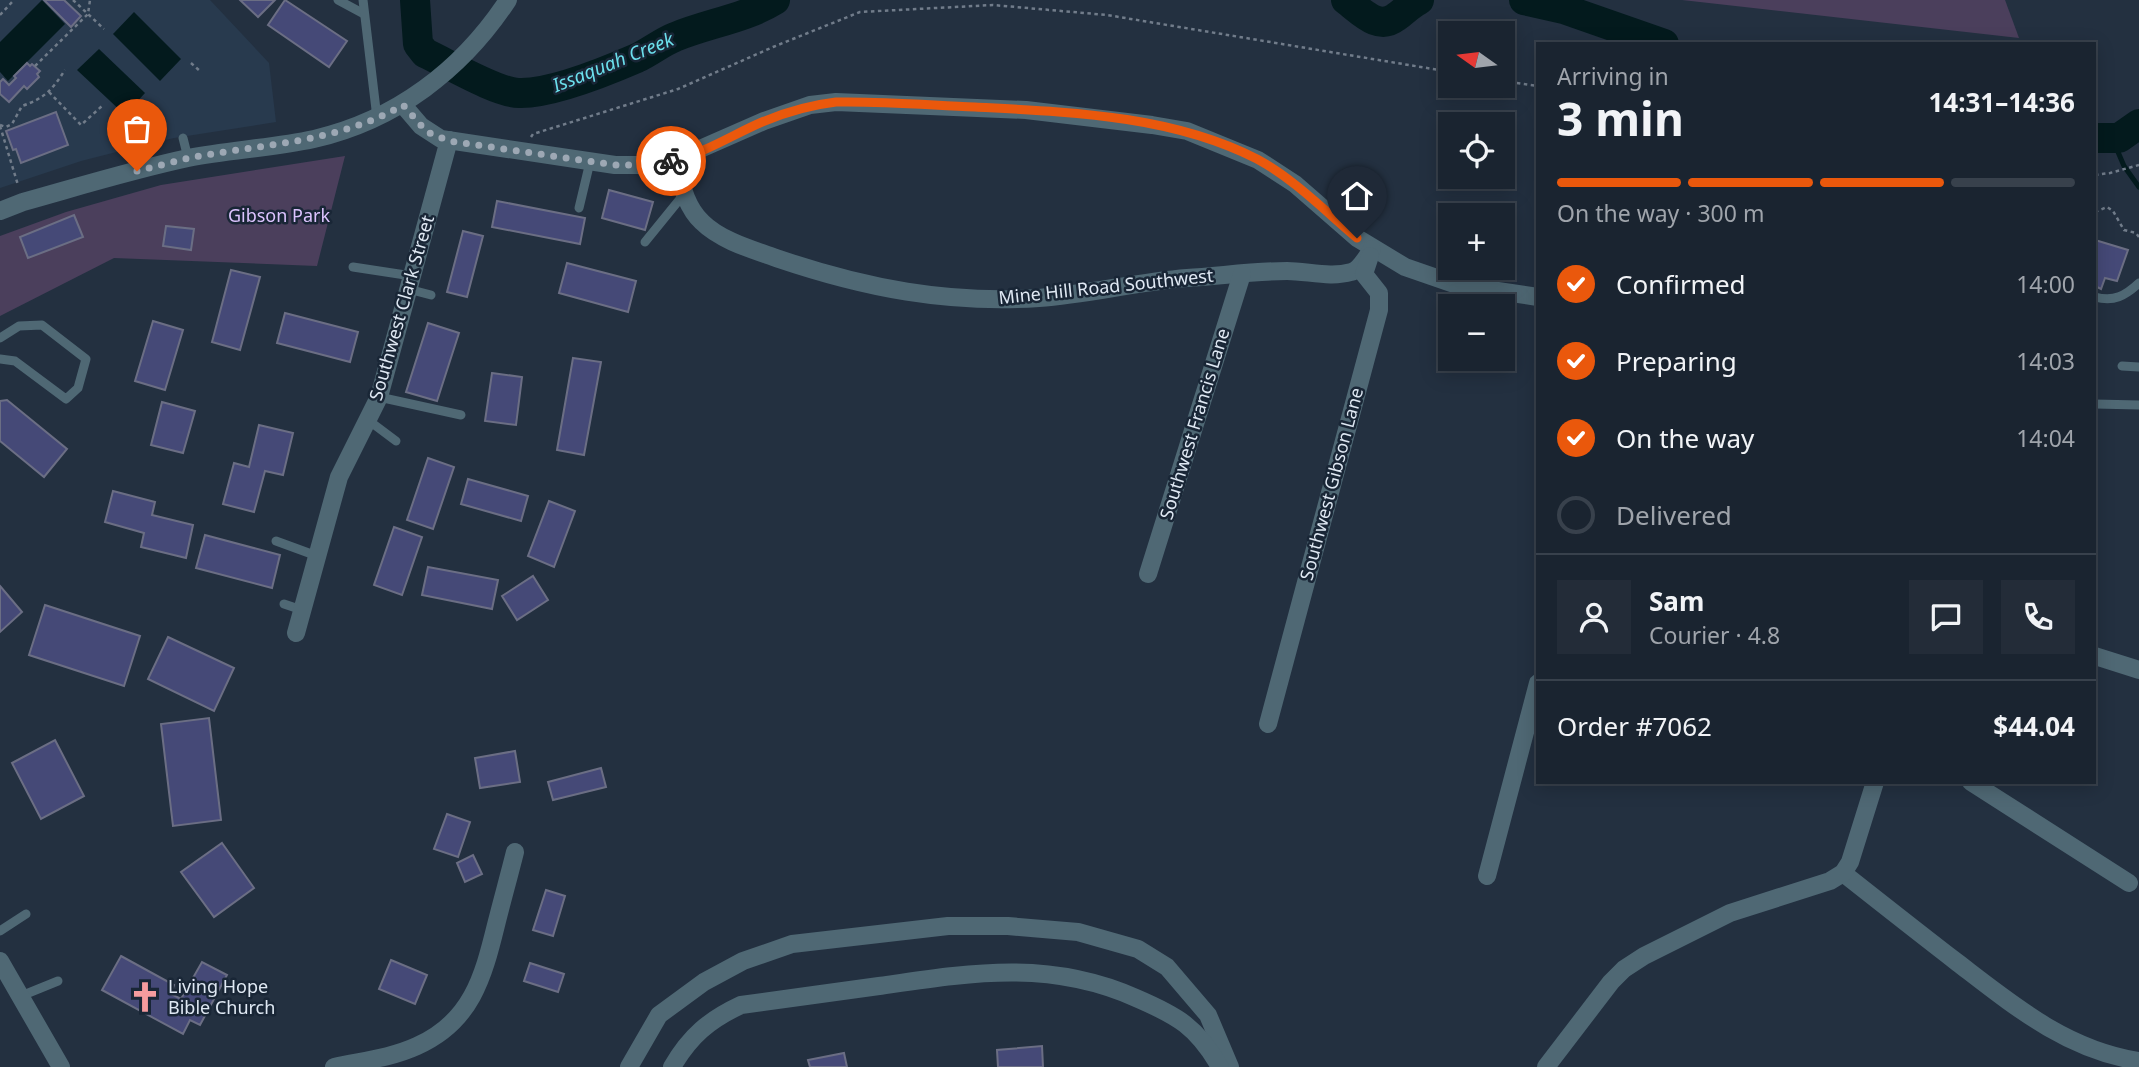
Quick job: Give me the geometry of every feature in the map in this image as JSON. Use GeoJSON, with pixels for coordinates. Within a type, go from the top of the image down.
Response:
{"type":"FeatureCollection","features":[{"type":"Feature","properties":{"kind":"street"},"geometry":{"type":"LineString","coordinates":[[0,211],[23,202],[188,158],[314,139],[377,118],[403,105],[436,81],[469,50],[508,0]]}},
{"type":"Feature","properties":{"kind":"street"},"geometry":{"type":"LineString","coordinates":[[403,105],[427,132],[449,141],[590,162],[640,165],[676,160],[776,117],[810,105],[836,102],[1027,110],[1187,131],[1258,160],[1295,184],[1372,249],[1405,267],[1448,282],[1536,298]]}},
{"type":"Feature","properties":{"kind":"street","name":"Southwest Clark Street"},"geometry":{"type":"LineString","coordinates":[[296,633],[339,477],[379,397],[449,141]]}},
{"type":"Feature","properties":{"kind":"street","name":"Mine Hill Road Southwest"},"geometry":{"type":"LineString","coordinates":[[676,160],[684,194],[692,210],[704,224],[723,236],[756,251],[881,289],[922,295],[996,299],[1039,298],[1177,279],[1266,271],[1352,272],[1372,249]]}},
{"type":"Feature","properties":{"kind":"street","name":"Southwest Gibson Lane"},"geometry":{"type":"LineString","coordinates":[[1268,724],[1379,310],[1379,293],[1364,274],[1372,249]]}},
{"type":"Feature","properties":{"kind":"street","name":"Southwest Francis Lane"},"geometry":{"type":"LineString","coordinates":[[1148,574],[1242,274]]}},
{"type":"Feature","properties":{"kind":"street"},"geometry":{"type":"LineString","coordinates":[[2096,656],[2139,670]]}},
{"type":"Feature","properties":{"kind":"street"},"geometry":{"type":"LineString","coordinates":[[1487,876],[1536,691]]}},
{"type":"Feature","properties":{"kind":"street"},"geometry":{"type":"LineString","coordinates":[[1546,1067],[1624,969],[1644,956],[1730,914],[1830,881],[1843,873],[1853,855],[1874,784]]}},
{"type":"Feature","properties":{"kind":"street"},"geometry":{"type":"LineString","coordinates":[[1974,784],[2129,883]]}},
{"type":"Feature","properties":{"kind":"street"},"geometry":{"type":"LineString","coordinates":[[334,1067],[396,1055],[440,1033],[457,1018],[471,1001],[482,980],[515,852]]}},
{"type":"Feature","properties":{"kind":"street"},"geometry":{"type":"LineString","coordinates":[[1843,873],[2020,1011],[2088,1049],[2139,1061]]}},
{"type":"Feature","properties":{"kind":"street"},"geometry":{"type":"LineString","coordinates":[[629,1067],[659,1015],[704,982],[743,961],[792,944],[948,926],[1008,926],[1078,932],[1138,949],[1167,967],[1208,1015],[1230,1067]]}},
{"type":"Feature","properties":{"kind":"street"},"geometry":{"type":"LineString","coordinates":[[0,961],[61,1067]]}},
{"type":"Feature","properties":{"kind":"street"},"geometry":{"type":"LineString","coordinates":[[672,1067],[697,1033],[718,1016],[741,1005],[975,973],[1028,972],[1089,980],[1167,1011],[1193,1029],[1220,1067]]}},
{"type":"Feature","properties":{"kind":"lane"},"geometry":{"type":"LineString","coordinates":[[338,0],[364,14]]}},
{"type":"Feature","properties":{"kind":"lane"},"geometry":{"type":"LineString","coordinates":[[363,0],[377,118]]}},
{"type":"Feature","properties":{"kind":"lane"},"geometry":{"type":"LineString","coordinates":[[183,138],[188,158]]}},
{"type":"Feature","properties":{"kind":"lane"},"geometry":{"type":"LineString","coordinates":[[579,208],[590,162]]}},
{"type":"Feature","properties":{"kind":"lane"},"geometry":{"type":"LineString","coordinates":[[645,242],[684,194]]}},
{"type":"Feature","properties":{"kind":"lane"},"geometry":{"type":"LineString","coordinates":[[353,267],[410,282],[431,295]]}},
{"type":"Feature","properties":{"kind":"lane"},"geometry":{"type":"LineString","coordinates":[[2096,296],[2109,300],[2128,294],[2139,283]]}},
{"type":"Feature","properties":{"kind":"lane"},"geometry":{"type":"LineString","coordinates":[[0,338],[19,326],[42,325],[86,359],[78,388],[66,400],[15,361],[0,359]]}},
{"type":"Feature","properties":{"kind":"lane"},"geometry":{"type":"LineString","coordinates":[[2122,366],[2139,367]]}},
{"type":"Feature","properties":{"kind":"lane"},"geometry":{"type":"LineString","coordinates":[[379,397],[461,415]]}},
{"type":"Feature","properties":{"kind":"lane"},"geometry":{"type":"LineString","coordinates":[[2096,404],[2139,405]]}},
{"type":"Feature","properties":{"kind":"lane"},"geometry":{"type":"LineString","coordinates":[[368,420],[396,441]]}},
{"type":"Feature","properties":{"kind":"lane"},"geometry":{"type":"LineString","coordinates":[[276,541],[317,556]]}},
{"type":"Feature","properties":{"kind":"lane"},"geometry":{"type":"LineString","coordinates":[[284,604],[302,610]]}},
{"type":"Feature","properties":{"kind":"lane"},"geometry":{"type":"LineString","coordinates":[[0,931],[26,914]]}},
{"type":"Feature","properties":{"kind":"lane"},"geometry":{"type":"LineString","coordinates":[[21,996],[58,981]]}},
{"type":"Feature","properties":{"kind":"path"},"geometry":{"type":"LineString","coordinates":[[0,15],[14,0]]}},
{"type":"Feature","properties":{"kind":"path"},"geometry":{"type":"LineString","coordinates":[[73,0],[104,29]]}},
{"type":"Feature","properties":{"kind":"path"},"geometry":{"type":"LineString","coordinates":[[35,66],[88,14],[90,0]]}},
{"type":"Feature","properties":{"kind":"path"},"geometry":{"type":"LineString","coordinates":[[524,152],[533,134],[678,89],[860,12],[993,5],[1107,15],[1438,70]]}},
{"type":"Feature","properties":{"kind":"path"},"geometry":{"type":"LineString","coordinates":[[191,64],[201,72]]}},
{"type":"Feature","properties":{"kind":"path"},"geometry":{"type":"LineString","coordinates":[[0,125],[6,127],[12,124],[22,106],[42,99],[65,69]]}},
{"type":"Feature","properties":{"kind":"path"},"geometry":{"type":"LineString","coordinates":[[1516,82],[1536,86]]}},
{"type":"Feature","properties":{"kind":"path"},"geometry":{"type":"LineString","coordinates":[[49,92],[81,125],[102,106]]}},
{"type":"Feature","properties":{"kind":"path"},"geometry":{"type":"LineString","coordinates":[[0,125],[18,185]]}},
{"type":"Feature","properties":{"kind":"path"},"geometry":{"type":"LineString","coordinates":[[2096,175],[2139,165]]}},
{"type":"Feature","properties":{"kind":"path"},"geometry":{"type":"LineString","coordinates":[[2096,212],[2107,207],[2113,211],[2124,230],[2136,233],[2139,237]]}},
{"type":"Feature","properties":{"kind":"shaded area"},"geometry":{"type":"Polygon","coordinates":[[[0,0],[210,0],[269,63],[276,122],[140,146],[81,161],[0,188],[0,0]]]}},
{"type":"Feature","properties":{"kind":"shaded area"},"geometry":{"type":"Polygon","coordinates":[[[42,0],[65,24],[8,81],[0,72],[0,42],[42,0]]]}},
{"type":"Feature","properties":{"kind":"shaded area"},"geometry":{"type":"Polygon","coordinates":[[[134,12],[181,59],[160,81],[113,34],[134,12]]]}},
{"type":"Feature","properties":{"kind":"shaded area"},"geometry":{"type":"Polygon","coordinates":[[[99,49],[145,93],[125,115],[77,70],[99,49]]]}},
{"type":"Feature","properties":{"kind":"green space"},"geometry":{"type":"Polygon","coordinates":[[[1682,0],[2005,0],[2019,38],[1682,0]]]}},
{"type":"Feature","properties":{"kind":"green space","name":"Gibson Park"},"geometry":{"type":"Polygon","coordinates":[[[345,156],[317,266],[114,258],[0,316],[0,236],[66,212],[161,185],[345,156]]]}},
{"type":"Feature","properties":{"kind":"building"},"geometry":{"type":"Polygon","coordinates":[[[44,0],[64,0],[81,16],[71,27],[44,0]]]}},
{"type":"Feature","properties":{"kind":"building"},"geometry":{"type":"Polygon","coordinates":[[[240,0],[275,0],[258,17],[240,0]]]}},
{"type":"Feature","properties":{"kind":"building"},"geometry":{"type":"Polygon","coordinates":[[[285,0],[347,41],[329,67],[268,25],[285,0]]]}},
{"type":"Feature","properties":{"kind":"building"},"geometry":{"type":"Polygon","coordinates":[[[27,63],[40,71],[37,74],[39,77],[27,89],[24,86],[9,102],[0,94],[0,82],[3,79],[9,85],[27,63]]]}},
{"type":"Feature","properties":{"kind":"building"},"geometry":{"type":"Polygon","coordinates":[[[56,112],[68,145],[21,163],[6,131],[56,112]]]}},
{"type":"Feature","properties":{"kind":"building"},"geometry":{"type":"Polygon","coordinates":[[[609,190],[653,202],[645,230],[602,218],[609,190]]]}},
{"type":"Feature","properties":{"kind":"building"},"geometry":{"type":"Polygon","coordinates":[[[497,201],[585,218],[580,244],[492,227],[497,201]]]}},
{"type":"Feature","properties":{"kind":"building"},"geometry":{"type":"Polygon","coordinates":[[[74,215],[83,237],[28,258],[20,237],[74,215]]]}},
{"type":"Feature","properties":{"kind":"building"},"geometry":{"type":"Polygon","coordinates":[[[166,226],[194,229],[191,250],[163,246],[166,226]]]}},
{"type":"Feature","properties":{"kind":"building"},"geometry":{"type":"Polygon","coordinates":[[[463,231],[483,236],[467,297],[447,292],[463,231]]]}},
{"type":"Feature","properties":{"kind":"building"},"geometry":{"type":"Polygon","coordinates":[[[2096,240],[2128,250],[2117,281],[2105,278],[2101,289],[2096,286],[2096,240]]]}},
{"type":"Feature","properties":{"kind":"building"},"geometry":{"type":"Polygon","coordinates":[[[567,263],[636,281],[628,312],[559,293],[567,263]]]}},
{"type":"Feature","properties":{"kind":"building"},"geometry":{"type":"Polygon","coordinates":[[[231,270],[260,277],[240,350],[212,342],[231,270]]]}},
{"type":"Feature","properties":{"kind":"building"},"geometry":{"type":"Polygon","coordinates":[[[285,313],[358,332],[350,362],[277,343],[285,313]]]}},
{"type":"Feature","properties":{"kind":"building"},"geometry":{"type":"Polygon","coordinates":[[[153,321],[183,330],[165,390],[135,381],[153,321]]]}},
{"type":"Feature","properties":{"kind":"building"},"geometry":{"type":"Polygon","coordinates":[[[428,323],[459,333],[437,401],[406,392],[428,323]]]}},
{"type":"Feature","properties":{"kind":"building"},"geometry":{"type":"Polygon","coordinates":[[[573,358],[601,362],[584,455],[557,450],[573,358]]]}},
{"type":"Feature","properties":{"kind":"building"},"geometry":{"type":"Polygon","coordinates":[[[492,373],[522,377],[516,425],[485,421],[492,373]]]}},
{"type":"Feature","properties":{"kind":"building"},"geometry":{"type":"Polygon","coordinates":[[[7,400],[67,449],[44,477],[0,441],[0,401],[7,400]]]}},
{"type":"Feature","properties":{"kind":"building"},"geometry":{"type":"Polygon","coordinates":[[[162,402],[195,411],[183,453],[151,445],[162,402]]]}},
{"type":"Feature","properties":{"kind":"building"},"geometry":{"type":"Polygon","coordinates":[[[259,425],[293,433],[283,475],[265,471],[254,512],[223,504],[234,463],[249,467],[259,425]]]}},
{"type":"Feature","properties":{"kind":"building"},"geometry":{"type":"Polygon","coordinates":[[[428,458],[454,467],[433,529],[407,520],[428,458]]]}},
{"type":"Feature","properties":{"kind":"building"},"geometry":{"type":"Polygon","coordinates":[[[468,479],[528,496],[521,521],[461,504],[468,479]]]}},
{"type":"Feature","properties":{"kind":"building"},"geometry":{"type":"Polygon","coordinates":[[[113,491],[155,502],[152,515],[193,525],[186,558],[141,547],[144,533],[105,522],[113,491]]]}},
{"type":"Feature","properties":{"kind":"building"},"geometry":{"type":"Polygon","coordinates":[[[549,501],[575,511],[554,567],[528,556],[549,501]]]}},
{"type":"Feature","properties":{"kind":"building"},"geometry":{"type":"Polygon","coordinates":[[[394,527],[422,537],[402,595],[374,585],[394,527]]]}},
{"type":"Feature","properties":{"kind":"building"},"geometry":{"type":"Polygon","coordinates":[[[205,535],[280,555],[272,588],[196,568],[205,535]]]}},
{"type":"Feature","properties":{"kind":"building"},"geometry":{"type":"Polygon","coordinates":[[[428,567],[498,580],[492,609],[422,595],[428,567]]]}},
{"type":"Feature","properties":{"kind":"building"},"geometry":{"type":"Polygon","coordinates":[[[533,576],[548,600],[517,620],[502,596],[533,576]]]}},
{"type":"Feature","properties":{"kind":"building"},"geometry":{"type":"Polygon","coordinates":[[[0,586],[22,612],[0,632],[0,586]]]}},
{"type":"Feature","properties":{"kind":"building"},"geometry":{"type":"Polygon","coordinates":[[[45,605],[140,636],[124,686],[29,655],[45,605]]]}},
{"type":"Feature","properties":{"kind":"building"},"geometry":{"type":"Polygon","coordinates":[[[168,637],[234,668],[214,711],[148,679],[168,637]]]}},
{"type":"Feature","properties":{"kind":"building"},"geometry":{"type":"Polygon","coordinates":[[[209,718],[221,820],[173,826],[161,724],[209,718]]]}},
{"type":"Feature","properties":{"kind":"building"},"geometry":{"type":"Polygon","coordinates":[[[55,740],[84,796],[41,819],[12,763],[55,740]]]}},
{"type":"Feature","properties":{"kind":"building"},"geometry":{"type":"Polygon","coordinates":[[[515,751],[520,782],[480,788],[475,758],[515,751]]]}},
{"type":"Feature","properties":{"kind":"building"},"geometry":{"type":"Polygon","coordinates":[[[601,768],[606,787],[553,800],[548,782],[601,768]]]}},
{"type":"Feature","properties":{"kind":"building"},"geometry":{"type":"Polygon","coordinates":[[[447,814],[470,822],[458,857],[434,849],[447,814]]]}},
{"type":"Feature","properties":{"kind":"building"},"geometry":{"type":"Polygon","coordinates":[[[222,843],[254,888],[214,917],[181,872],[222,843]]]}},
{"type":"Feature","properties":{"kind":"building"},"geometry":{"type":"Polygon","coordinates":[[[473,855],[482,874],[465,882],[457,863],[473,855]]]}},
{"type":"Feature","properties":{"kind":"building"},"geometry":{"type":"Polygon","coordinates":[[[546,890],[565,896],[553,936],[533,930],[546,890]]]}},
{"type":"Feature","properties":{"kind":"building","name":"Living Hope Bible Church"},"geometry":{"type":"Polygon","coordinates":[[[121,956],[174,985],[171,994],[181,999],[202,962],[227,975],[200,1025],[190,1020],[183,1034],[102,990],[121,956]]]}},
{"type":"Feature","properties":{"kind":"building"},"geometry":{"type":"Polygon","coordinates":[[[391,960],[427,975],[415,1004],[379,989],[391,960]]]}},
{"type":"Feature","properties":{"kind":"building"},"geometry":{"type":"Polygon","coordinates":[[[530,963],[564,974],[558,992],[524,981],[530,963]]]}},
{"type":"Feature","properties":{"kind":"building"},"geometry":{"type":"Polygon","coordinates":[[[1042,1046],[1043,1067],[998,1067],[997,1050],[1042,1046]]]}},
{"type":"Feature","properties":{"kind":"building"},"geometry":{"type":"Polygon","coordinates":[[[844,1053],[847,1067],[810,1067],[808,1060],[844,1053]]]}},
{"type":"Feature","properties":{"kind":"waterway","name":"Issaquah Creek"},"geometry":{"type":"LineString","coordinates":[[415,0],[418,44],[425,53],[485,83],[519,93],[547,90],[595,75],[637,58],[675,37],[751,12],[775,0]]}},
{"type":"Feature","properties":{"kind":"waterway","name":"Issaquah Creek"},"geometry":{"type":"LineString","coordinates":[[1346,0],[1370,18],[1383,22],[1396,17],[1419,0]]}},
{"type":"Feature","properties":{"kind":"waterway","name":"Issaquah Creek"},"geometry":{"type":"LineString","coordinates":[[1524,0],[1564,9],[1658,42]]}},
{"type":"Feature","properties":{"kind":"waterway","name":"Issaquah Creek"},"geometry":{"type":"LineString","coordinates":[[2096,138],[2119,138],[2139,124]]}},
{"type":"Feature","properties":{"kind":"waterway"},"geometry":{"type":"LineString","coordinates":[[2112,138],[2124,166],[2139,187]]}},
{"type":"Feature","properties":{"kind":"way so far"},"geometry":{"type":"LineString","coordinates":[[137,171],[188,158],[314,139],[364,123],[403,105],[427,132],[449,141],[615,165],[671,161]]}},
{"type":"Feature","properties":{"kind":"place","name":"Living Hope Bible Church"},"geometry":{"type":"Point","coordinates":[145,997]}},
{"type":"Feature","properties":{"kind":"route"},"geometry":{"type":"LineString","coordinates":[[671,161],[698,152],[788,112],[810,105],[836,102],[1027,110],[1103,118],[1187,131],[1258,160],[1295,184],[1357,238]]}}]}
